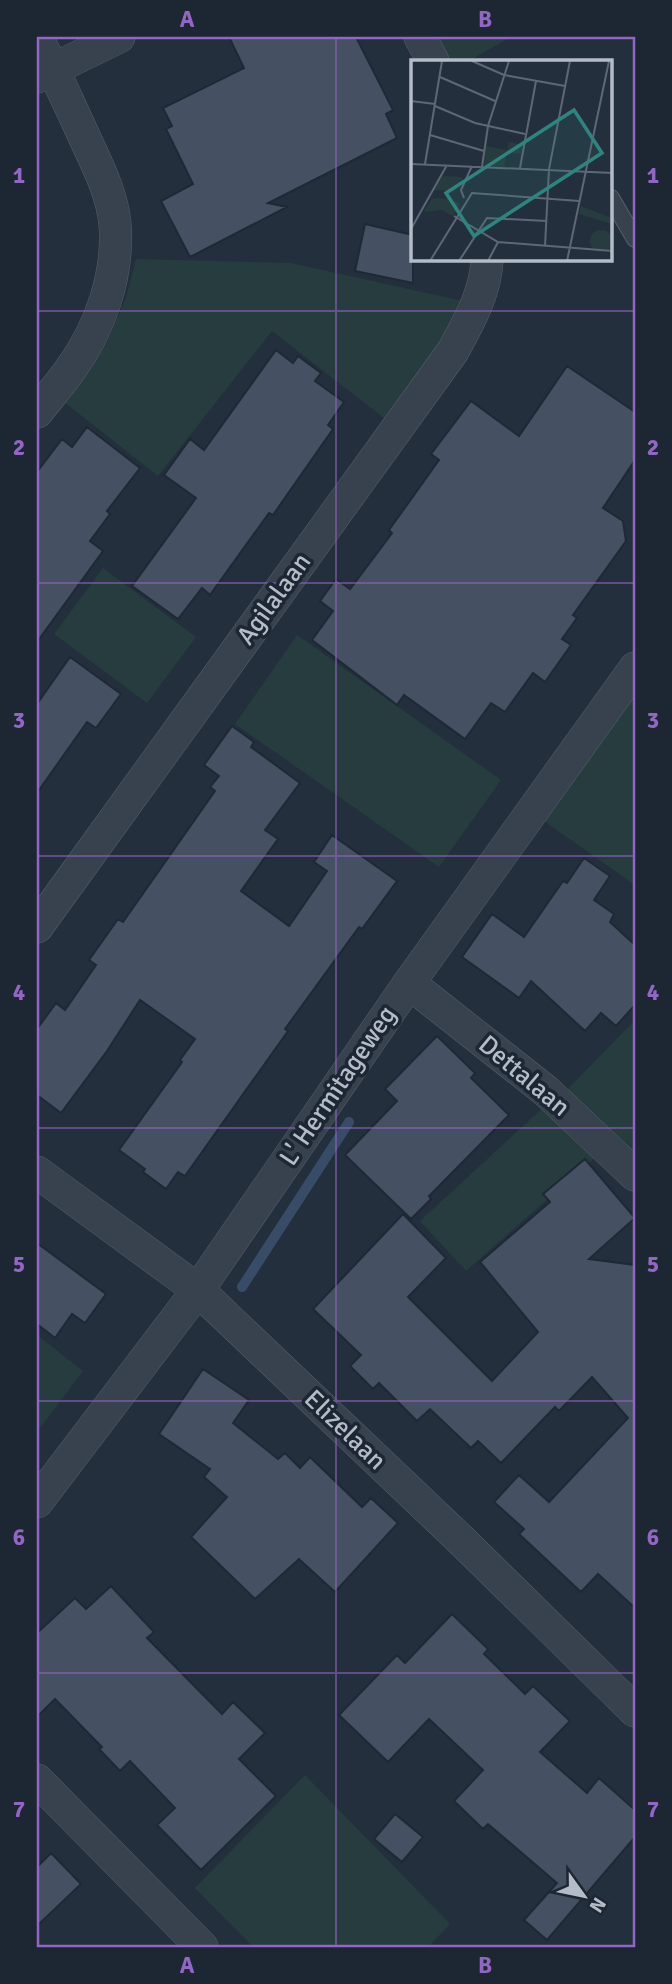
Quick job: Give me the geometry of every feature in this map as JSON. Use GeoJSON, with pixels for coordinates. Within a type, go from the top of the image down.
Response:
{"type":"FeatureCollection","features":[{"type":"Feature","properties":{"kind":"street"},"geometry":{"type":"LineString","coordinates":[[37,37],[45,73],[105,181],[115,222],[116,246],[101,314],[71,369],[37,412]]}},
{"type":"Feature","properties":{"kind":"street"},"geometry":{"type":"LineString","coordinates":[[45,73],[119,37]]}},
{"type":"Feature","properties":{"kind":"street"},"geometry":{"type":"LineString","coordinates":[[420,37],[432,60]]}},
{"type":"Feature","properties":{"kind":"street","name":"Agilalaan"},"geometry":{"type":"LineString","coordinates":[[37,928],[453,351],[473,313],[486,274],[487,261]]}},
{"type":"Feature","properties":{"kind":"street","name":"L' Hermitageweg"},"geometry":{"type":"LineString","coordinates":[[37,1502],[198,1290],[409,983],[635,668]]}},
{"type":"Feature","properties":{"kind":"street","name":"Dettalaan"},"geometry":{"type":"LineString","coordinates":[[409,983],[546,1091],[635,1175]]}},
{"type":"Feature","properties":{"kind":"street","name":"Elizelaan"},"geometry":{"type":"LineString","coordinates":[[37,1172],[198,1290],[635,1711]]}},
{"type":"Feature","properties":{"kind":"street"},"geometry":{"type":"LineString","coordinates":[[37,1780],[202,1947]]}},
{"type":"Feature","properties":{"kind":"lane"},"geometry":{"type":"LineString","coordinates":[[612,200],[635,239]]}},
{"type":"Feature","properties":{"kind":"green space"},"geometry":{"type":"Polygon","coordinates":[[[434,37],[511,37],[471,60],[446,60],[434,37]]]}},
{"type":"Feature","properties":{"kind":"green space"},"geometry":{"type":"Polygon","coordinates":[[[136,259],[291,263],[463,301],[448,339],[389,422],[272,331],[158,476],[64,402],[106,343],[126,298],[136,259]]]}},
{"type":"Feature","properties":{"kind":"green space"},"geometry":{"type":"Polygon","coordinates":[[[103,568],[196,637],[147,703],[54,634],[103,568]]]}},
{"type":"Feature","properties":{"kind":"green space"},"geometry":{"type":"Polygon","coordinates":[[[297,635],[501,780],[439,867],[235,724],[297,635]]]}},
{"type":"Feature","properties":{"kind":"green space"},"geometry":{"type":"Polygon","coordinates":[[[635,687],[635,885],[541,819],[635,687]]]}},
{"type":"Feature","properties":{"kind":"green space"},"geometry":{"type":"Polygon","coordinates":[[[635,1020],[635,1162],[562,1095],[635,1020]]]}},
{"type":"Feature","properties":{"kind":"green space"},"geometry":{"type":"Polygon","coordinates":[[[547,1104],[599,1154],[466,1271],[420,1221],[547,1104]]]}},
{"type":"Feature","properties":{"kind":"green space"},"geometry":{"type":"Polygon","coordinates":[[[37,1335],[83,1371],[37,1432],[37,1335]]]}},
{"type":"Feature","properties":{"kind":"green space"},"geometry":{"type":"Polygon","coordinates":[[[305,1775],[450,1924],[428,1947],[253,1947],[195,1888],[305,1775]]]}},
{"type":"Feature","properties":{"kind":"building"},"geometry":{"type":"Polygon","coordinates":[[[229,37],[356,37],[393,110],[386,114],[397,138],[268,203],[287,207],[190,257],[161,201],[193,184],[166,129],[172,126],[163,108],[244,68],[229,37]]]}},
{"type":"Feature","properties":{"kind":"building"},"geometry":{"type":"Polygon","coordinates":[[[365,224],[411,235],[413,283],[355,271],[365,224]]]}},
{"type":"Feature","properties":{"kind":"building"},"geometry":{"type":"Polygon","coordinates":[[[276,350],[293,363],[298,356],[321,373],[315,381],[344,402],[328,425],[333,429],[273,515],[269,513],[210,595],[202,588],[178,619],[132,586],[196,498],[164,475],[190,439],[204,450],[276,350]]]}},
{"type":"Feature","properties":{"kind":"building"},"geometry":{"type":"Polygon","coordinates":[[[567,366],[635,412],[635,460],[603,508],[623,521],[626,541],[573,615],[577,618],[562,639],[571,645],[545,682],[533,673],[505,712],[491,703],[465,739],[404,695],[397,705],[312,640],[333,611],[320,601],[336,579],[350,589],[392,533],[389,530],[439,460],[431,454],[471,401],[519,436],[567,366]]]}},
{"type":"Feature","properties":{"kind":"building"},"geometry":{"type":"Polygon","coordinates":[[[87,427],[140,468],[107,511],[110,514],[90,541],[103,551],[37,642],[37,472],[62,439],[72,447],[87,427]]]}},
{"type":"Feature","properties":{"kind":"building"},"geometry":{"type":"Polygon","coordinates":[[[70,657],[121,694],[96,728],[87,722],[37,793],[37,704],[70,657]]]}},
{"type":"Feature","properties":{"kind":"building"},"geometry":{"type":"Polygon","coordinates":[[[232,726],[254,742],[251,747],[300,783],[265,830],[278,839],[241,891],[289,926],[327,871],[314,862],[332,835],[397,881],[362,929],[359,927],[285,1029],[288,1031],[185,1176],[178,1172],[166,1189],[119,1150],[182,1062],[180,1060],[195,1039],[140,1000],[107,1051],[61,1113],[37,1095],[37,1029],[56,1003],[65,1010],[96,965],[89,960],[118,919],[123,922],[215,791],[210,787],[219,776],[204,765],[232,726]]]}},
{"type":"Feature","properties":{"kind":"building"},"geometry":{"type":"Polygon","coordinates":[[[584,858],[610,876],[594,900],[614,914],[610,922],[635,945],[635,1005],[616,1026],[601,1013],[585,1031],[531,981],[519,998],[462,957],[492,914],[524,937],[563,881],[567,883],[584,858]]]}},
{"type":"Feature","properties":{"kind":"building"},"geometry":{"type":"Polygon","coordinates":[[[437,1036],[475,1073],[471,1078],[509,1115],[429,1196],[431,1199],[411,1219],[345,1155],[397,1101],[385,1089],[437,1036]]]}},
{"type":"Feature","properties":{"kind":"building"},"geometry":{"type":"Polygon","coordinates":[[[585,1159],[635,1218],[589,1259],[635,1265],[635,1608],[598,1574],[581,1592],[519,1534],[524,1529],[494,1502],[519,1475],[549,1502],[628,1418],[592,1377],[559,1411],[555,1407],[501,1463],[478,1441],[471,1448],[430,1409],[417,1421],[379,1383],[373,1389],[350,1366],[361,1355],[313,1309],[403,1214],[446,1258],[408,1297],[492,1381],[538,1332],[480,1262],[550,1202],[543,1194],[585,1159]]]}},
{"type":"Feature","properties":{"kind":"building"},"geometry":{"type":"Polygon","coordinates":[[[37,1243],[106,1294],[85,1323],[72,1314],[55,1338],[37,1324],[37,1243]]]}},
{"type":"Feature","properties":{"kind":"building"},"geometry":{"type":"Polygon","coordinates":[[[203,1369],[249,1400],[233,1423],[278,1459],[285,1453],[300,1468],[310,1457],[362,1507],[371,1498],[398,1523],[335,1592],[299,1559],[255,1599],[191,1537],[227,1497],[204,1477],[210,1469],[159,1434],[203,1369]]]}},
{"type":"Feature","properties":{"kind":"building"},"geometry":{"type":"Polygon","coordinates":[[[111,1586],[154,1632],[147,1638],[222,1714],[233,1702],[265,1733],[239,1759],[276,1796],[201,1870],[157,1825],[175,1808],[130,1761],[120,1771],[99,1749],[102,1747],[55,1699],[37,1717],[37,1633],[75,1598],[86,1609],[111,1586]]]}},
{"type":"Feature","properties":{"kind":"building"},"geometry":{"type":"Polygon","coordinates":[[[452,1614],[488,1649],[484,1654],[525,1694],[533,1686],[570,1721],[540,1752],[587,1793],[599,1778],[635,1810],[635,1837],[547,1940],[524,1920],[557,1883],[488,1824],[483,1829],[454,1801],[483,1770],[429,1719],[388,1762],[339,1715],[397,1655],[405,1663],[452,1614]]]}},
{"type":"Feature","properties":{"kind":"building"},"geometry":{"type":"Polygon","coordinates":[[[395,1814],[423,1837],[402,1862],[374,1839],[395,1814]]]}},
{"type":"Feature","properties":{"kind":"building"},"geometry":{"type":"Polygon","coordinates":[[[51,1853],[81,1884],[37,1926],[37,1867],[51,1853]]]}},
{"type":"Feature","properties":{"kind":"waterway"},"geometry":{"type":"LineString","coordinates":[[242,1287],[349,1122]]}}]}
